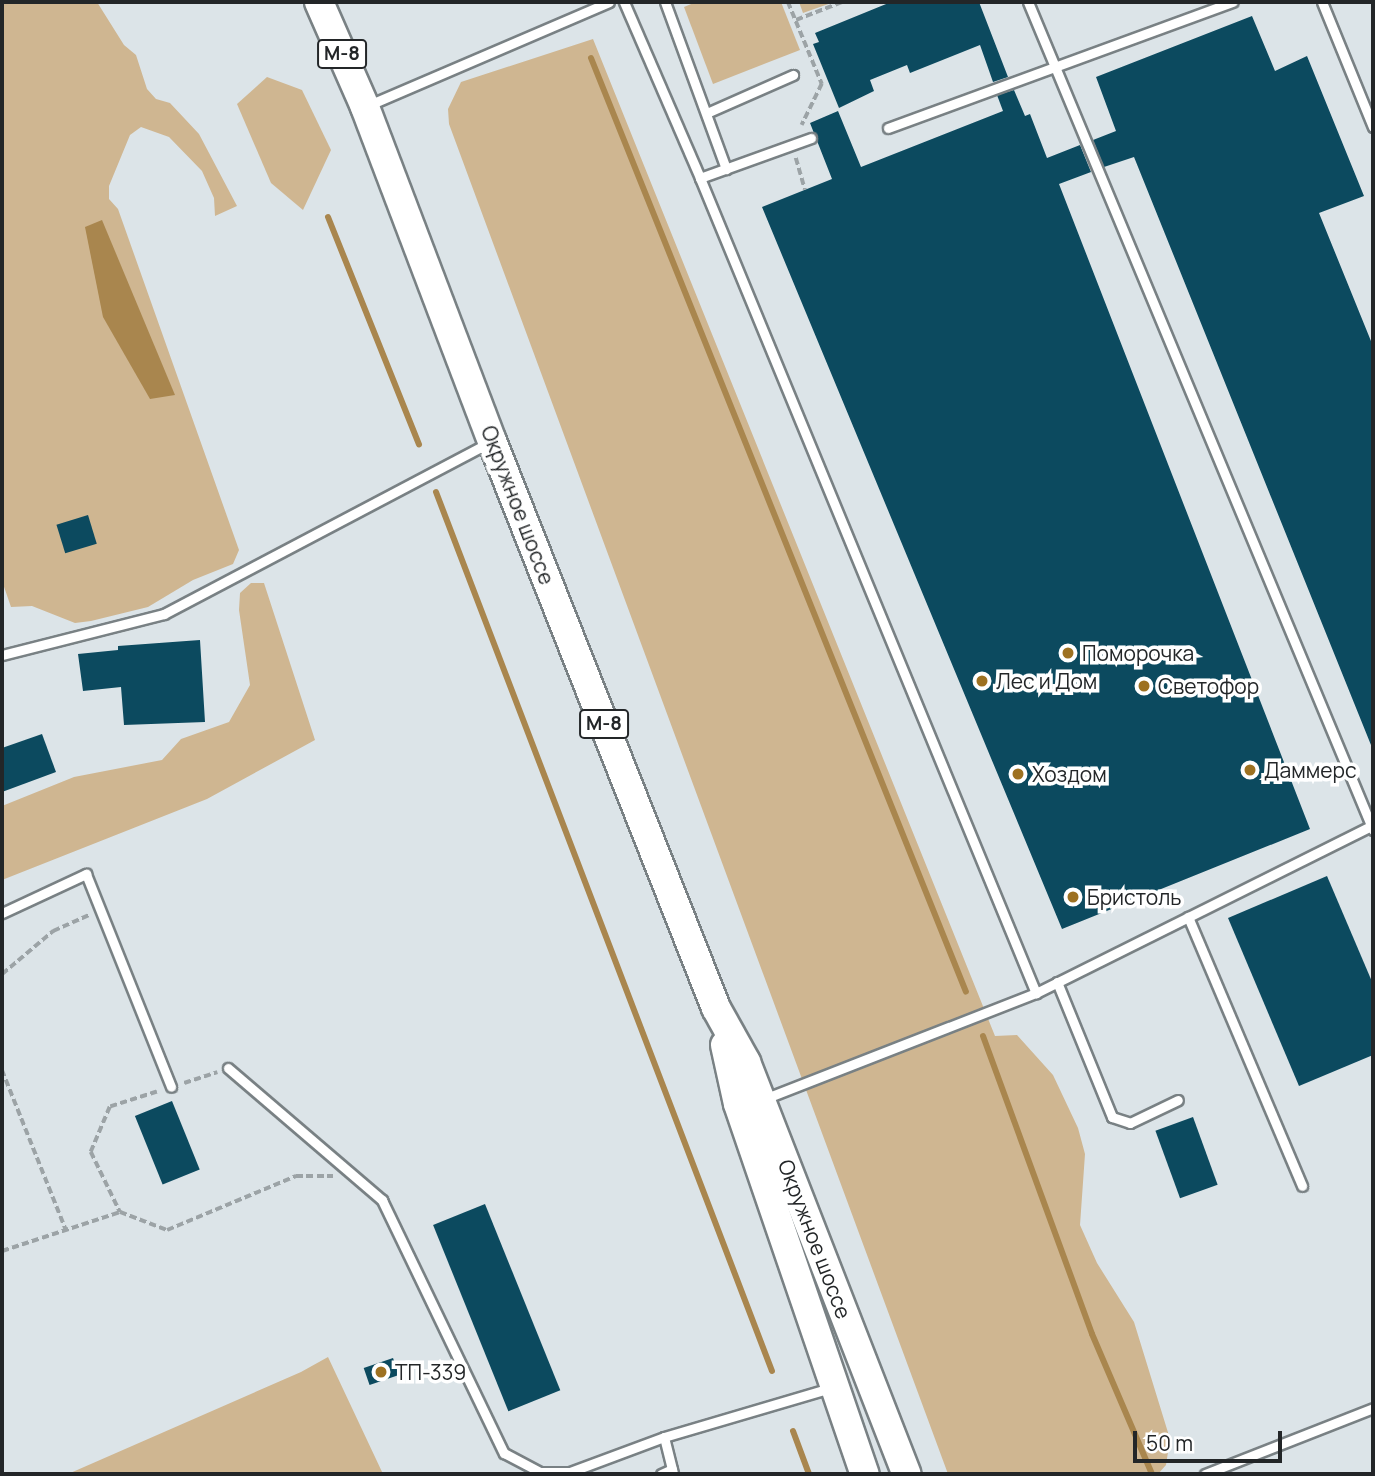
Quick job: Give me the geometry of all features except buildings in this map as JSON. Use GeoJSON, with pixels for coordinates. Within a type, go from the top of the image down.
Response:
{"type":"FeatureCollection","features":[{"type":"Feature","properties":{"kind":"main road","name":"Окружное шоссе"},"geometry":{"type":"LineString","coordinates":[[319,2],[365,107],[492,441],[716,1008],[761,1100],[907,1474]]}},
{"type":"Feature","properties":{"kind":"main road","name":"Окружное шоссе"},"geometry":{"type":"LineString","coordinates":[[716,1008],[737,1104],[864,1474]]}},
{"type":"Feature","properties":{"kind":"lane"},"geometry":{"type":"LineString","coordinates":[[365,107],[609,2]]}},
{"type":"Feature","properties":{"kind":"lane"},"geometry":{"type":"LineString","coordinates":[[624,2],[700,178],[1036,993]]}},
{"type":"Feature","properties":{"kind":"lane"},"geometry":{"type":"LineString","coordinates":[[665,2],[709,112],[726,169]]}},
{"type":"Feature","properties":{"kind":"lane"},"geometry":{"type":"LineString","coordinates":[[761,1100],[1036,993],[1372,828],[1028,2]]}},
{"type":"Feature","properties":{"kind":"lane"},"geometry":{"type":"LineString","coordinates":[[888,128],[1233,2]]}},
{"type":"Feature","properties":{"kind":"lane"},"geometry":{"type":"LineString","coordinates":[[1322,2],[1373,127]]}},
{"type":"Feature","properties":{"kind":"lane"},"geometry":{"type":"LineString","coordinates":[[709,112],[793,75]]}},
{"type":"Feature","properties":{"kind":"lane"},"geometry":{"type":"LineString","coordinates":[[700,178],[811,138]]}},
{"type":"Feature","properties":{"kind":"lane"},"geometry":{"type":"LineString","coordinates":[[2,655],[164,614],[492,441]]}},
{"type":"Feature","properties":{"kind":"lane"},"geometry":{"type":"LineString","coordinates":[[2,913],[86,874],[171,1087]]}},
{"type":"Feature","properties":{"kind":"lane"},"geometry":{"type":"LineString","coordinates":[[1188,917],[1302,1186]]}},
{"type":"Feature","properties":{"kind":"lane"},"geometry":{"type":"LineString","coordinates":[[1057,982],[1112,1117],[1130,1123],[1178,1100]]}},
{"type":"Feature","properties":{"kind":"lane"},"geometry":{"type":"LineString","coordinates":[[228,1068],[382,1200],[504,1453],[540,1472],[570,1472],[664,1437],[834,1387]]}},
{"type":"Feature","properties":{"kind":"lane"},"geometry":{"type":"LineString","coordinates":[[1205,1474],[1373,1408]]}},
{"type":"Feature","properties":{"kind":"lane"},"geometry":{"type":"LineString","coordinates":[[661,1474],[673,1472],[664,1437]]}},
{"type":"Feature","properties":{"kind":"path"},"geometry":{"type":"LineString","coordinates":[[796,20],[842,2]]}},
{"type":"Feature","properties":{"kind":"path"},"geometry":{"type":"LineString","coordinates":[[792,145],[804,190]]}},
{"type":"Feature","properties":{"kind":"path"},"geometry":{"type":"LineString","coordinates":[[2,974],[53,931],[100,909]]}},
{"type":"Feature","properties":{"kind":"path"},"geometry":{"type":"LineString","coordinates":[[120,1212],[91,1152],[110,1107],[228,1068]]}},
{"type":"Feature","properties":{"kind":"path"},"geometry":{"type":"LineString","coordinates":[[2,1070],[66,1230]]}},
{"type":"Feature","properties":{"kind":"path"},"geometry":{"type":"LineString","coordinates":[[2,1251],[120,1212],[167,1230],[296,1176],[353,1175]]}},
{"type":"Feature","properties":{"kind":"shaded area"},"geometry":{"type":"Polygon","coordinates":[[[2,2],[97,2],[124,45],[136,55],[147,89],[156,99],[170,103],[199,134],[237,206],[215,216],[214,198],[202,171],[169,137],[141,127],[130,135],[109,186],[109,199],[118,209],[239,550],[233,564],[193,580],[148,607],[91,621],[75,623],[32,606],[11,607],[2,581],[2,2]]]}},
{"type":"Feature","properties":{"kind":"shaded area"},"geometry":{"type":"Polygon","coordinates":[[[696,2],[781,2],[800,50],[713,84],[684,7],[696,2]]]}},
{"type":"Feature","properties":{"kind":"shaded area"},"geometry":{"type":"Polygon","coordinates":[[[799,2],[834,2],[803,13],[799,2]]]}},
{"type":"Feature","properties":{"kind":"shaded area"},"geometry":{"type":"Polygon","coordinates":[[[593,39],[995,1036],[1017,1035],[1053,1075],[1078,1128],[1085,1154],[1080,1225],[1097,1263],[1134,1322],[1170,1439],[1166,1465],[1158,1474],[948,1474],[449,124],[448,109],[461,82],[593,39]]]}},
{"type":"Feature","properties":{"kind":"shaded area"},"geometry":{"type":"Polygon","coordinates":[[[267,77],[302,90],[331,150],[303,210],[271,183],[237,104],[267,77]]]}},
{"type":"Feature","properties":{"kind":"shaded area"},"geometry":{"type":"Polygon","coordinates":[[[102,220],[175,395],[150,399],[103,317],[85,227],[102,220]]]}},
{"type":"Feature","properties":{"kind":"shaded area"},"geometry":{"type":"Polygon","coordinates":[[[251,583],[264,583],[315,740],[207,799],[2,880],[2,806],[74,777],[162,760],[181,739],[229,722],[250,685],[239,610],[240,593],[251,583]]]}},
{"type":"Feature","properties":{"kind":"shaded area"},"geometry":{"type":"Polygon","coordinates":[[[328,1357],[383,1474],[68,1474],[301,1372],[328,1357]]]}},
{"type":"Feature","properties":{"kind":"waterway"},"geometry":{"type":"LineString","coordinates":[[591,58],[966,992]]}},
{"type":"Feature","properties":{"kind":"waterway"},"geometry":{"type":"LineString","coordinates":[[328,217],[419,444]]}},
{"type":"Feature","properties":{"kind":"waterway"},"geometry":{"type":"LineString","coordinates":[[436,492],[772,1371]]}},
{"type":"Feature","properties":{"kind":"waterway"},"geometry":{"type":"LineString","coordinates":[[983,1036],[1092,1334],[1152,1474]]}},
{"type":"Feature","properties":{"kind":"waterway"},"geometry":{"type":"LineString","coordinates":[[793,1431],[809,1474]]}},
{"type":"Feature","properties":{"kind":"place","name":"Поморочка"},"geometry":{"type":"Point","coordinates":[1068,653]}},
{"type":"Feature","properties":{"kind":"place","name":"Лес и Дом"},"geometry":{"type":"Point","coordinates":[982,681]}},
{"type":"Feature","properties":{"kind":"place","name":"Светофор"},"geometry":{"type":"Point","coordinates":[1144,686]}},
{"type":"Feature","properties":{"kind":"place","name":"Даммерс"},"geometry":{"type":"Point","coordinates":[1250,770]}},
{"type":"Feature","properties":{"kind":"place","name":"Хоздом"},"geometry":{"type":"Point","coordinates":[1018,774]}},
{"type":"Feature","properties":{"kind":"place","name":"Бристоль"},"geometry":{"type":"Point","coordinates":[1073,897]}},
{"type":"Feature","properties":{"kind":"place","name":"ТП-339"},"geometry":{"type":"Point","coordinates":[381,1372]}}]}
